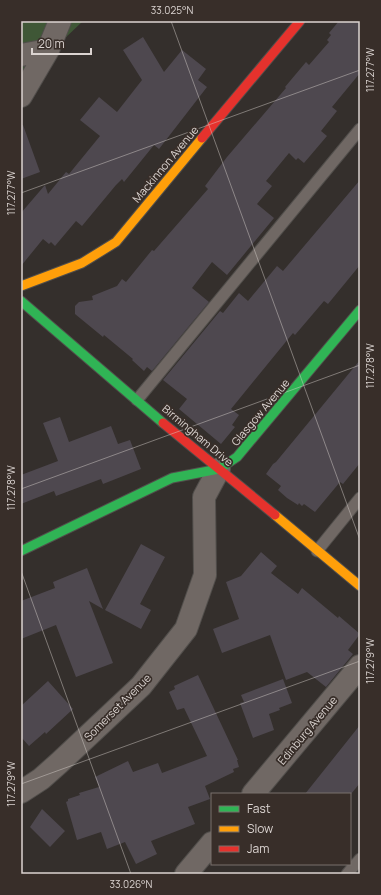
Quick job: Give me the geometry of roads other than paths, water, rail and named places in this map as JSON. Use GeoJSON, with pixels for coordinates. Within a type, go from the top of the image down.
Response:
{"type":"FeatureCollection","features":[{"type":"Feature","properties":{"kind":"street"},"geometry":{"type":"LineString","coordinates":[[22,94],[48,50],[60,21]]}},
{"type":"Feature","properties":{"kind":"street","name":"Mackinnon Avenue"},"geometry":{"type":"LineString","coordinates":[[21,286],[82,263],[116,242],[300,21]]}},
{"type":"Feature","properties":{"kind":"street"},"geometry":{"type":"LineString","coordinates":[[21,56],[48,50]]}},
{"type":"Feature","properties":{"kind":"street","name":"Birmingham Drive"},"geometry":{"type":"LineString","coordinates":[[21,302],[208,461],[360,586]]}},
{"type":"Feature","properties":{"kind":"street","name":"Glasgow Avenue"},"geometry":{"type":"LineString","coordinates":[[21,551],[172,478],[219,469],[237,457],[360,310]]}},
{"type":"Feature","properties":{"kind":"street","name":"Somerset Avenue"},"geometry":{"type":"LineString","coordinates":[[21,792],[41,779],[141,686],[186,629],[205,575],[204,497],[219,469]]}},
{"type":"Feature","properties":{"kind":"street","name":"Edinburg Avenue"},"geometry":{"type":"LineString","coordinates":[[254,793],[360,666]]}},
{"type":"Feature","properties":{"kind":"street"},"geometry":{"type":"LineString","coordinates":[[186,874],[211,844]]}},
{"type":"Feature","properties":{"kind":"lane"},"geometry":{"type":"LineString","coordinates":[[137,400],[360,129]]}},
{"type":"Feature","properties":{"kind":"lane"},"geometry":{"type":"LineString","coordinates":[[317,551],[360,498]]}},
{"type":"Feature","properties":{"kind":"lane"},"geometry":{"type":"LineString","coordinates":[[347,874],[360,859]]}}]}
